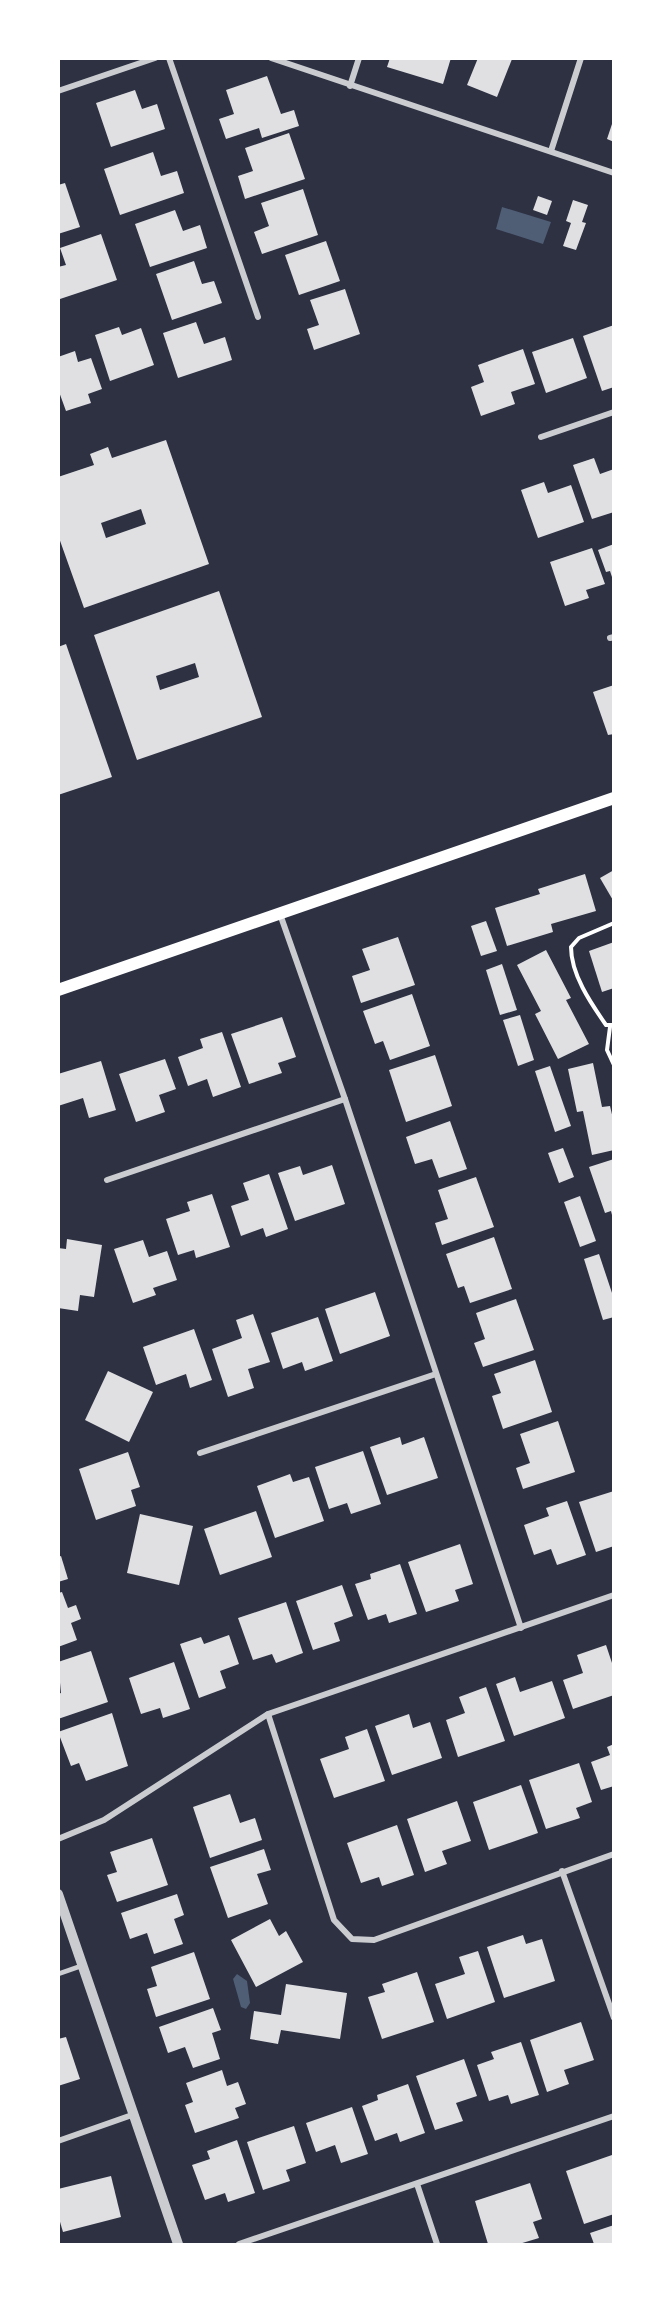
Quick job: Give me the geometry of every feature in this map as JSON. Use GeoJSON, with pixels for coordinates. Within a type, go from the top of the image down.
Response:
{"type":"FeatureCollection","features":[{"type":"Feature","properties":{"kind":"main road"},"geometry":{"type":"LineString","coordinates":[[58,990],[614,798]]}},
{"type":"Feature","properties":{"kind":"street"},"geometry":{"type":"LineString","coordinates":[[58,92],[155,58]]}},
{"type":"Feature","properties":{"kind":"street"},"geometry":{"type":"LineString","coordinates":[[169,58],[258,317]]}},
{"type":"Feature","properties":{"kind":"street"},"geometry":{"type":"LineString","coordinates":[[271,58],[614,172]]}},
{"type":"Feature","properties":{"kind":"street"},"geometry":{"type":"LineString","coordinates":[[350,86],[359,58]]}},
{"type":"Feature","properties":{"kind":"street"},"geometry":{"type":"LineString","coordinates":[[550,151],[581,58]]}},
{"type":"Feature","properties":{"kind":"street"},"geometry":{"type":"LineString","coordinates":[[541,437],[614,412]]}},
{"type":"Feature","properties":{"kind":"street"},"geometry":{"type":"LineString","coordinates":[[280,914],[345,1100],[521,1628]]}},
{"type":"Feature","properties":{"kind":"street"},"geometry":{"type":"LineString","coordinates":[[107,1180],[345,1100]]}},
{"type":"Feature","properties":{"kind":"street"},"geometry":{"type":"LineString","coordinates":[[200,1453],[436,1374]]}},
{"type":"Feature","properties":{"kind":"street"},"geometry":{"type":"LineString","coordinates":[[58,1839],[104,1820],[268,1714],[614,1595]]}},
{"type":"Feature","properties":{"kind":"street"},"geometry":{"type":"LineString","coordinates":[[268,1714],[334,1920],[352,1939],[374,1940],[614,1854]]}},
{"type":"Feature","properties":{"kind":"street"},"geometry":{"type":"LineString","coordinates":[[562,1871],[614,2018]]}},
{"type":"Feature","properties":{"kind":"street"},"geometry":{"type":"LineString","coordinates":[[58,1894],[178,2244]]}},
{"type":"Feature","properties":{"kind":"street"},"geometry":{"type":"LineString","coordinates":[[58,2141],[132,2115]]}},
{"type":"Feature","properties":{"kind":"street"},"geometry":{"type":"LineString","coordinates":[[239,2244],[614,2116]]}},
{"type":"Feature","properties":{"kind":"street"},"geometry":{"type":"LineString","coordinates":[[417,2184],[437,2244]]}},
{"type":"Feature","properties":{"kind":"lane"},"geometry":{"type":"LineString","coordinates":[[58,1974],[82,1966]]}},
{"type":"Feature","properties":{"kind":"path"},"geometry":{"type":"LineString","coordinates":[[614,923],[579,938],[571,947],[571,962],[590,1002],[612,1026],[607,1050],[614,1065]]}},
{"type":"Feature","properties":{"kind":"water"},"geometry":{"type":"Polygon","coordinates":[[[502,207],[551,222],[543,244],[496,229],[502,207]]]}},
{"type":"Feature","properties":{"kind":"water"},"geometry":{"type":"Polygon","coordinates":[[[237,1974],[247,1981],[250,2003],[246,2009],[241,2007],[233,1979],[237,1974]]]}},
{"type":"Feature","properties":{"kind":"building"},"geometry":{"type":"Polygon","coordinates":[[[390,58],[451,58],[443,84],[387,67],[390,58]]]}},
{"type":"Feature","properties":{"kind":"building"},"geometry":{"type":"Polygon","coordinates":[[[478,58],[512,59],[497,97],[467,85],[478,58]]]}},
{"type":"Feature","properties":{"kind":"building"},"geometry":{"type":"Polygon","coordinates":[[[267,76],[281,114],[294,110],[299,126],[262,138],[259,128],[226,139],[219,119],[234,114],[226,90],[267,76]]]}},
{"type":"Feature","properties":{"kind":"building"},"geometry":{"type":"Polygon","coordinates":[[[135,90],[142,109],[157,104],[165,129],[111,147],[96,103],[135,90]]]}},
{"type":"Feature","properties":{"kind":"building"},"geometry":{"type":"Polygon","coordinates":[[[614,121],[614,142],[607,139],[614,121]]]}},
{"type":"Feature","properties":{"kind":"building"},"geometry":{"type":"Polygon","coordinates":[[[289,133],[305,179],[245,199],[238,176],[253,171],[245,148],[289,133]]]}},
{"type":"Feature","properties":{"kind":"building"},"geometry":{"type":"Polygon","coordinates":[[[153,152],[161,176],[177,171],[184,193],[120,215],[104,169],[153,152]]]}},
{"type":"Feature","properties":{"kind":"building"},"geometry":{"type":"Polygon","coordinates":[[[65,183],[80,227],[58,234],[58,185],[65,183]]]}},
{"type":"Feature","properties":{"kind":"building"},"geometry":{"type":"Polygon","coordinates":[[[303,189],[318,235],[262,254],[254,232],[269,226],[261,203],[303,189]]]}},
{"type":"Feature","properties":{"kind":"building"},"geometry":{"type":"Polygon","coordinates":[[[538,196],[552,201],[547,215],[533,210],[538,196]]]}},
{"type":"Feature","properties":{"kind":"building"},"geometry":{"type":"Polygon","coordinates":[[[573,200],[588,205],[582,222],[586,223],[576,250],[563,246],[571,223],[566,221],[573,200]]]}},
{"type":"Feature","properties":{"kind":"building"},"geometry":{"type":"Polygon","coordinates":[[[175,210],[183,231],[200,225],[207,248],[150,267],[135,224],[175,210]]]}},
{"type":"Feature","properties":{"kind":"building"},"geometry":{"type":"Polygon","coordinates":[[[101,234],[117,280],[60,299],[58,267],[66,265],[60,248],[101,234]]]}},
{"type":"Feature","properties":{"kind":"building"},"geometry":{"type":"Polygon","coordinates":[[[326,241],[340,281],[299,295],[285,255],[326,241]]]}},
{"type":"Feature","properties":{"kind":"building"},"geometry":{"type":"Polygon","coordinates":[[[194,261],[202,284],[214,281],[222,303],[172,320],[156,274],[194,261]]]}},
{"type":"Feature","properties":{"kind":"building"},"geometry":{"type":"Polygon","coordinates":[[[345,289],[360,334],[314,350],[307,329],[319,325],[310,300],[345,289]]]}},
{"type":"Feature","properties":{"kind":"building"},"geometry":{"type":"Polygon","coordinates":[[[196,322],[204,344],[225,337],[232,360],[178,378],[163,333],[196,322]]]}},
{"type":"Feature","properties":{"kind":"building"},"geometry":{"type":"Polygon","coordinates":[[[614,325],[614,387],[602,391],[583,336],[614,325]]]}},
{"type":"Feature","properties":{"kind":"building"},"geometry":{"type":"Polygon","coordinates":[[[119,327],[122,335],[141,328],[154,365],[110,381],[95,335],[119,327]]]}},
{"type":"Feature","properties":{"kind":"building"},"geometry":{"type":"Polygon","coordinates":[[[573,338],[587,378],[546,393],[532,352],[573,338]]]}},
{"type":"Feature","properties":{"kind":"building"},"geometry":{"type":"Polygon","coordinates":[[[523,349],[535,384],[511,392],[515,404],[481,416],[471,387],[484,382],[478,365],[523,349]]]}},
{"type":"Feature","properties":{"kind":"building"},"geometry":{"type":"Polygon","coordinates":[[[75,351],[78,362],[91,358],[102,389],[88,394],[91,403],[66,411],[58,389],[58,357],[75,351]]]}},
{"type":"Feature","properties":{"kind":"building"},"geometry":{"type":"Polygon","coordinates":[[[166,440],[209,564],[84,608],[58,535],[58,477],[94,465],[90,454],[108,447],[112,458],[166,440]],[[141,509],[101,523],[106,538],[146,524],[141,509]]]}},
{"type":"Feature","properties":{"kind":"building"},"geometry":{"type":"Polygon","coordinates":[[[594,458],[600,474],[614,469],[614,512],[592,519],[573,465],[594,458]]]}},
{"type":"Feature","properties":{"kind":"building"},"geometry":{"type":"Polygon","coordinates":[[[544,482],[548,493],[571,485],[584,522],[538,538],[521,490],[544,482]]]}},
{"type":"Feature","properties":{"kind":"building"},"geometry":{"type":"Polygon","coordinates":[[[614,544],[613,580],[610,571],[606,572],[598,550],[614,544]]]}},
{"type":"Feature","properties":{"kind":"building"},"geometry":{"type":"Polygon","coordinates":[[[592,548],[605,584],[586,590],[589,598],[565,606],[550,562],[592,548]]]}},
{"type":"Feature","properties":{"kind":"building"},"geometry":{"type":"Polygon","coordinates":[[[219,591],[262,717],[137,760],[94,635],[219,591]],[[195,663],[156,676],[160,690],[199,677],[195,663]]]}},
{"type":"Feature","properties":{"kind":"building"},"geometry":{"type":"Polygon","coordinates":[[[66,644],[112,777],[58,795],[58,647],[66,644]]]}},
{"type":"Feature","properties":{"kind":"building"},"geometry":{"type":"Polygon","coordinates":[[[614,685],[614,734],[608,735],[593,692],[614,685]]]}},
{"type":"Feature","properties":{"kind":"building"},"geometry":{"type":"Polygon","coordinates":[[[614,870],[614,902],[600,878],[614,870]]]}},
{"type":"Feature","properties":{"kind":"building"},"geometry":{"type":"Polygon","coordinates":[[[585,874],[596,911],[551,924],[553,932],[507,946],[495,908],[540,894],[538,889],[585,874]]]}},
{"type":"Feature","properties":{"kind":"building"},"geometry":{"type":"Polygon","coordinates":[[[486,921],[497,951],[481,956],[471,926],[486,921]]]}},
{"type":"Feature","properties":{"kind":"building"},"geometry":{"type":"Polygon","coordinates":[[[398,937],[415,985],[361,1003],[352,976],[370,970],[362,949],[398,937]]]}},
{"type":"Feature","properties":{"kind":"building"},"geometry":{"type":"Polygon","coordinates":[[[614,942],[614,988],[602,992],[589,951],[614,942]]]}},
{"type":"Feature","properties":{"kind":"building"},"geometry":{"type":"Polygon","coordinates":[[[546,950],[571,998],[566,1000],[589,1044],[558,1059],[535,1014],[541,1011],[517,965],[546,950]]]}},
{"type":"Feature","properties":{"kind":"building"},"geometry":{"type":"Polygon","coordinates":[[[502,964],[517,1010],[500,1015],[486,970],[502,964]]]}},
{"type":"Feature","properties":{"kind":"building"},"geometry":{"type":"Polygon","coordinates":[[[412,994],[430,1046],[390,1060],[383,1041],[375,1044],[363,1011],[412,994]]]}},
{"type":"Feature","properties":{"kind":"building"},"geometry":{"type":"Polygon","coordinates":[[[520,1015],[534,1060],[518,1066],[503,1020],[520,1015]]]}},
{"type":"Feature","properties":{"kind":"building"},"geometry":{"type":"Polygon","coordinates":[[[282,1017],[296,1057],[278,1063],[282,1073],[249,1084],[231,1034],[282,1017]]]}},
{"type":"Feature","properties":{"kind":"building"},"geometry":{"type":"Polygon","coordinates":[[[222,1032],[241,1087],[213,1097],[207,1079],[188,1086],[178,1057],[203,1048],[200,1039],[222,1032]]]}},
{"type":"Feature","properties":{"kind":"building"},"geometry":{"type":"Polygon","coordinates":[[[435,1055],[452,1106],[406,1122],[389,1070],[435,1055]]]}},
{"type":"Feature","properties":{"kind":"building"},"geometry":{"type":"Polygon","coordinates":[[[165,1059],[176,1089],[159,1095],[165,1112],[136,1122],[119,1074],[165,1059]]]}},
{"type":"Feature","properties":{"kind":"building"},"geometry":{"type":"Polygon","coordinates":[[[101,1061],[116,1110],[89,1118],[83,1098],[58,1106],[58,1074],[101,1061]]]}},
{"type":"Feature","properties":{"kind":"building"},"geometry":{"type":"Polygon","coordinates":[[[593,1063],[602,1107],[610,1106],[614,1123],[614,1150],[592,1155],[583,1111],[577,1112],[568,1069],[593,1063]]]}},
{"type":"Feature","properties":{"kind":"building"},"geometry":{"type":"Polygon","coordinates":[[[550,1066],[571,1126],[555,1132],[535,1071],[550,1066]]]}},
{"type":"Feature","properties":{"kind":"building"},"geometry":{"type":"Polygon","coordinates":[[[450,1121],[467,1169],[439,1178],[432,1159],[415,1164],[406,1137],[450,1121]]]}},
{"type":"Feature","properties":{"kind":"building"},"geometry":{"type":"Polygon","coordinates":[[[563,1148],[574,1177],[559,1183],[548,1153],[563,1148]]]}},
{"type":"Feature","properties":{"kind":"building"},"geometry":{"type":"Polygon","coordinates":[[[614,1159],[613,1219],[611,1211],[605,1213],[589,1167],[614,1159]]]}},
{"type":"Feature","properties":{"kind":"building"},"geometry":{"type":"Polygon","coordinates":[[[332,1165],[345,1204],[295,1221],[278,1173],[300,1166],[303,1175],[332,1165]]]}},
{"type":"Feature","properties":{"kind":"building"},"geometry":{"type":"Polygon","coordinates":[[[269,1174],[288,1229],[266,1237],[263,1228],[241,1236],[231,1206],[249,1200],[243,1183],[269,1174]]]}},
{"type":"Feature","properties":{"kind":"building"},"geometry":{"type":"Polygon","coordinates":[[[476,1177],[494,1227],[442,1245],[435,1223],[448,1219],[438,1190],[476,1177]]]}},
{"type":"Feature","properties":{"kind":"building"},"geometry":{"type":"Polygon","coordinates":[[[212,1194],[230,1247],[196,1258],[194,1250],[178,1255],[166,1219],[190,1211],[187,1202],[212,1194]]]}},
{"type":"Feature","properties":{"kind":"building"},"geometry":{"type":"Polygon","coordinates":[[[580,1196],[596,1241],[580,1247],[564,1202],[580,1196]]]}},
{"type":"Feature","properties":{"kind":"building"},"geometry":{"type":"Polygon","coordinates":[[[494,1237],[512,1289],[470,1303],[464,1286],[458,1288],[446,1254],[494,1237]]]}},
{"type":"Feature","properties":{"kind":"building"},"geometry":{"type":"Polygon","coordinates":[[[67,1239],[102,1245],[94,1297],[80,1295],[78,1311],[58,1308],[58,1248],[66,1249],[67,1239]]]}},
{"type":"Feature","properties":{"kind":"building"},"geometry":{"type":"Polygon","coordinates":[[[143,1240],[149,1257],[167,1251],[177,1280],[153,1288],[156,1295],[133,1303],[114,1249],[143,1240]]]}},
{"type":"Feature","properties":{"kind":"building"},"geometry":{"type":"Polygon","coordinates":[[[599,1254],[614,1299],[614,1317],[603,1320],[584,1259],[599,1254]]]}},
{"type":"Feature","properties":{"kind":"building"},"geometry":{"type":"Polygon","coordinates":[[[375,1292],[390,1336],[340,1354],[325,1309],[375,1292]]]}},
{"type":"Feature","properties":{"kind":"building"},"geometry":{"type":"Polygon","coordinates":[[[516,1299],[534,1350],[483,1367],[474,1343],[485,1339],[476,1313],[516,1299]]]}},
{"type":"Feature","properties":{"kind":"building"},"geometry":{"type":"Polygon","coordinates":[[[253,1314],[270,1362],[248,1369],[254,1388],[228,1397],[212,1349],[242,1338],[236,1320],[253,1314]]]}},
{"type":"Feature","properties":{"kind":"building"},"geometry":{"type":"Polygon","coordinates":[[[318,1317],[333,1361],[305,1371],[302,1362],[283,1369],[271,1333],[318,1317]]]}},
{"type":"Feature","properties":{"kind":"building"},"geometry":{"type":"Polygon","coordinates":[[[194,1329],[212,1380],[190,1388],[186,1374],[156,1385],[143,1347],[194,1329]]]}},
{"type":"Feature","properties":{"kind":"building"},"geometry":{"type":"Polygon","coordinates":[[[535,1360],[552,1412],[503,1429],[492,1396],[501,1393],[494,1374],[535,1360]]]}},
{"type":"Feature","properties":{"kind":"building"},"geometry":{"type":"Polygon","coordinates":[[[108,1371],[153,1392],[129,1442],[85,1420],[108,1371]]]}},
{"type":"Feature","properties":{"kind":"building"},"geometry":{"type":"Polygon","coordinates":[[[558,1421],[575,1472],[523,1489],[516,1468],[530,1463],[520,1434],[558,1421]]]}},
{"type":"Feature","properties":{"kind":"building"},"geometry":{"type":"Polygon","coordinates":[[[400,1437],[402,1445],[424,1437],[438,1478],[387,1495],[370,1447],[400,1437]]]}},
{"type":"Feature","properties":{"kind":"building"},"geometry":{"type":"Polygon","coordinates":[[[363,1451],[381,1504],[351,1514],[347,1503],[329,1509],[315,1467],[363,1451]]]}},
{"type":"Feature","properties":{"kind":"building"},"geometry":{"type":"Polygon","coordinates":[[[128,1452],[140,1487],[131,1490],[136,1506],[96,1520],[79,1469],[128,1452]]]}},
{"type":"Feature","properties":{"kind":"building"},"geometry":{"type":"Polygon","coordinates":[[[290,1474],[293,1482],[309,1477],[324,1521],[275,1538],[257,1486],[290,1474]]]}},
{"type":"Feature","properties":{"kind":"building"},"geometry":{"type":"Polygon","coordinates":[[[614,1491],[614,1546],[596,1552],[579,1502],[614,1491]]]}},
{"type":"Feature","properties":{"kind":"building"},"geometry":{"type":"Polygon","coordinates":[[[567,1501],[586,1555],[557,1565],[551,1549],[534,1555],[524,1525],[549,1516],[546,1508],[567,1501]]]}},
{"type":"Feature","properties":{"kind":"building"},"geometry":{"type":"Polygon","coordinates":[[[256,1511],[272,1557],[220,1575],[204,1529],[256,1511]]]}},
{"type":"Feature","properties":{"kind":"building"},"geometry":{"type":"Polygon","coordinates":[[[140,1514],[193,1526],[179,1585],[127,1573],[140,1514]]]}},
{"type":"Feature","properties":{"kind":"building"},"geometry":{"type":"Polygon","coordinates":[[[460,1544],[473,1584],[455,1590],[459,1601],[426,1612],[408,1562],[460,1544]]]}},
{"type":"Feature","properties":{"kind":"building"},"geometry":{"type":"Polygon","coordinates":[[[61,1556],[68,1579],[58,1582],[58,1557],[61,1556]]]}},
{"type":"Feature","properties":{"kind":"building"},"geometry":{"type":"Polygon","coordinates":[[[400,1564],[417,1614],[389,1623],[386,1614],[368,1620],[355,1584],[371,1579],[370,1574],[400,1564]]]}},
{"type":"Feature","properties":{"kind":"building"},"geometry":{"type":"Polygon","coordinates":[[[342,1585],[353,1616],[334,1623],[340,1641],[313,1650],[296,1601],[342,1585]]]}},
{"type":"Feature","properties":{"kind":"building"},"geometry":{"type":"Polygon","coordinates":[[[62,1592],[68,1608],[76,1605],[81,1619],[71,1623],[77,1640],[58,1647],[58,1593],[62,1592]]]}},
{"type":"Feature","properties":{"kind":"building"},"geometry":{"type":"Polygon","coordinates":[[[286,1602],[303,1653],[276,1663],[272,1654],[253,1660],[238,1618],[286,1602]]]}},
{"type":"Feature","properties":{"kind":"building"},"geometry":{"type":"Polygon","coordinates":[[[229,1635],[239,1664],[220,1671],[226,1688],[199,1698],[180,1644],[201,1637],[204,1644],[229,1635]]]}},
{"type":"Feature","properties":{"kind":"building"},"geometry":{"type":"Polygon","coordinates":[[[606,1645],[614,1669],[614,1695],[573,1709],[563,1680],[583,1673],[577,1655],[606,1645]]]}},
{"type":"Feature","properties":{"kind":"building"},"geometry":{"type":"Polygon","coordinates":[[[91,1651],[108,1702],[58,1719],[58,1694],[61,1693],[58,1662],[91,1651]]]}},
{"type":"Feature","properties":{"kind":"building"},"geometry":{"type":"Polygon","coordinates":[[[174,1662],[190,1709],[163,1718],[160,1708],[141,1714],[129,1678],[174,1662]]]}},
{"type":"Feature","properties":{"kind":"building"},"geometry":{"type":"Polygon","coordinates":[[[515,1677],[520,1692],[552,1681],[565,1718],[514,1736],[496,1684],[515,1677]]]}},
{"type":"Feature","properties":{"kind":"building"},"geometry":{"type":"Polygon","coordinates":[[[486,1687],[505,1741],[458,1757],[446,1720],[465,1713],[459,1697],[486,1687]]]}},
{"type":"Feature","properties":{"kind":"building"},"geometry":{"type":"Polygon","coordinates":[[[112,1713],[128,1766],[86,1781],[79,1763],[71,1766],[58,1732],[112,1713]]]}},
{"type":"Feature","properties":{"kind":"building"},"geometry":{"type":"Polygon","coordinates":[[[409,1714],[413,1728],[430,1722],[442,1758],[392,1775],[375,1726],[409,1714]]]}},
{"type":"Feature","properties":{"kind":"building"},"geometry":{"type":"Polygon","coordinates":[[[367,1729],[385,1781],[334,1798],[320,1759],[349,1749],[345,1737],[367,1729]]]}},
{"type":"Feature","properties":{"kind":"building"},"geometry":{"type":"Polygon","coordinates":[[[614,1744],[614,1786],[601,1790],[591,1762],[610,1755],[607,1747],[614,1744]]]}},
{"type":"Feature","properties":{"kind":"building"},"geometry":{"type":"Polygon","coordinates":[[[579,1763],[592,1802],[576,1808],[580,1818],[546,1829],[529,1780],[579,1763]]]}},
{"type":"Feature","properties":{"kind":"building"},"geometry":{"type":"Polygon","coordinates":[[[521,1785],[538,1833],[489,1850],[473,1802],[521,1785]]]}},
{"type":"Feature","properties":{"kind":"building"},"geometry":{"type":"Polygon","coordinates":[[[230,1794],[240,1823],[255,1818],[262,1840],[210,1858],[193,1807],[230,1794]]]}},
{"type":"Feature","properties":{"kind":"building"},"geometry":{"type":"Polygon","coordinates":[[[457,1801],[471,1841],[442,1851],[447,1864],[425,1872],[407,1819],[457,1801]]]}},
{"type":"Feature","properties":{"kind":"building"},"geometry":{"type":"Polygon","coordinates":[[[397,1825],[414,1875],[382,1886],[379,1877],[361,1883],[347,1843],[397,1825]]]}},
{"type":"Feature","properties":{"kind":"building"},"geometry":{"type":"Polygon","coordinates":[[[152,1838],[168,1885],[117,1902],[107,1875],[117,1872],[110,1852],[152,1838]]]}},
{"type":"Feature","properties":{"kind":"building"},"geometry":{"type":"Polygon","coordinates":[[[264,1849],[271,1870],[257,1874],[268,1904],[228,1918],[210,1867],[264,1849]]]}},
{"type":"Feature","properties":{"kind":"building"},"geometry":{"type":"Polygon","coordinates":[[[177,1894],[184,1915],[174,1919],[183,1944],[154,1954],[147,1933],[130,1939],[121,1913],[177,1894]]]}},
{"type":"Feature","properties":{"kind":"building"},"geometry":{"type":"Polygon","coordinates":[[[270,1919],[279,1936],[286,1931],[303,1962],[256,1987],[231,1940],[270,1919]]]}},
{"type":"Feature","properties":{"kind":"building"},"geometry":{"type":"Polygon","coordinates":[[[523,1935],[526,1944],[542,1939],[555,1981],[504,1998],[487,1947],[523,1935]]]}},
{"type":"Feature","properties":{"kind":"building"},"geometry":{"type":"Polygon","coordinates":[[[478,1951],[495,2002],[447,2019],[435,1984],[465,1974],[459,1957],[478,1951]]]}},
{"type":"Feature","properties":{"kind":"building"},"geometry":{"type":"Polygon","coordinates":[[[194,1952],[210,1999],[156,2017],[147,1989],[157,1986],[151,1967],[194,1952]]]}},
{"type":"Feature","properties":{"kind":"building"},"geometry":{"type":"Polygon","coordinates":[[[417,1972],[434,2022],[382,2039],[368,1997],[385,1992],[382,1984],[417,1972]]]}},
{"type":"Feature","properties":{"kind":"building"},"geometry":{"type":"Polygon","coordinates":[[[286,1984],[347,1993],[340,2039],[281,2030],[278,2044],[250,2039],[254,2011],[281,2015],[286,1984]]]}},
{"type":"Feature","properties":{"kind":"building"},"geometry":{"type":"Polygon","coordinates":[[[213,2008],[221,2030],[212,2033],[220,2059],[193,2068],[185,2047],[168,2053],[159,2027],[213,2008]]]}},
{"type":"Feature","properties":{"kind":"building"},"geometry":{"type":"Polygon","coordinates":[[[581,2022],[594,2060],[564,2070],[569,2084],[547,2092],[530,2040],[581,2022]]]}},
{"type":"Feature","properties":{"kind":"building"},"geometry":{"type":"Polygon","coordinates":[[[66,2037],[80,2079],[58,2086],[58,2039],[66,2037]]]}},
{"type":"Feature","properties":{"kind":"building"},"geometry":{"type":"Polygon","coordinates":[[[521,2042],[539,2095],[511,2104],[508,2095],[489,2101],[477,2065],[494,2059],[491,2052],[521,2042]]]}},
{"type":"Feature","properties":{"kind":"building"},"geometry":{"type":"Polygon","coordinates":[[[464,2059],[477,2096],[456,2103],[463,2121],[435,2130],[416,2076],[464,2059]]]}},
{"type":"Feature","properties":{"kind":"building"},"geometry":{"type":"Polygon","coordinates":[[[222,2070],[227,2086],[238,2082],[246,2104],[235,2108],[239,2118],[195,2133],[185,2105],[193,2102],[186,2083],[222,2070]]]}},
{"type":"Feature","properties":{"kind":"building"},"geometry":{"type":"Polygon","coordinates":[[[408,2084],[425,2133],[400,2142],[397,2133],[375,2141],[362,2106],[378,2100],[377,2095],[408,2084]]]}},
{"type":"Feature","properties":{"kind":"building"},"geometry":{"type":"Polygon","coordinates":[[[352,2107],[368,2154],[341,2163],[335,2145],[316,2152],[306,2123],[352,2107]]]}},
{"type":"Feature","properties":{"kind":"building"},"geometry":{"type":"Polygon","coordinates":[[[294,2126],[306,2163],[286,2170],[290,2181],[263,2190],[247,2142],[294,2126]]]}},
{"type":"Feature","properties":{"kind":"building"},"geometry":{"type":"Polygon","coordinates":[[[237,2140],[255,2193],[228,2202],[225,2193],[205,2200],[192,2165],[210,2159],[207,2151],[237,2140]]]}},
{"type":"Feature","properties":{"kind":"building"},"geometry":{"type":"Polygon","coordinates":[[[612,2155],[614,2214],[584,2224],[566,2171],[612,2155]]]}},
{"type":"Feature","properties":{"kind":"building"},"geometry":{"type":"Polygon","coordinates":[[[111,2176],[121,2217],[63,2232],[58,2215],[58,2189],[111,2176]]]}},
{"type":"Feature","properties":{"kind":"building"},"geometry":{"type":"Polygon","coordinates":[[[530,2183],[542,2219],[533,2222],[539,2238],[519,2244],[488,2244],[475,2201],[530,2183]]]}},
{"type":"Feature","properties":{"kind":"building"},"geometry":{"type":"Polygon","coordinates":[[[614,2225],[614,2244],[594,2244],[590,2233],[614,2225]]]}}]}
